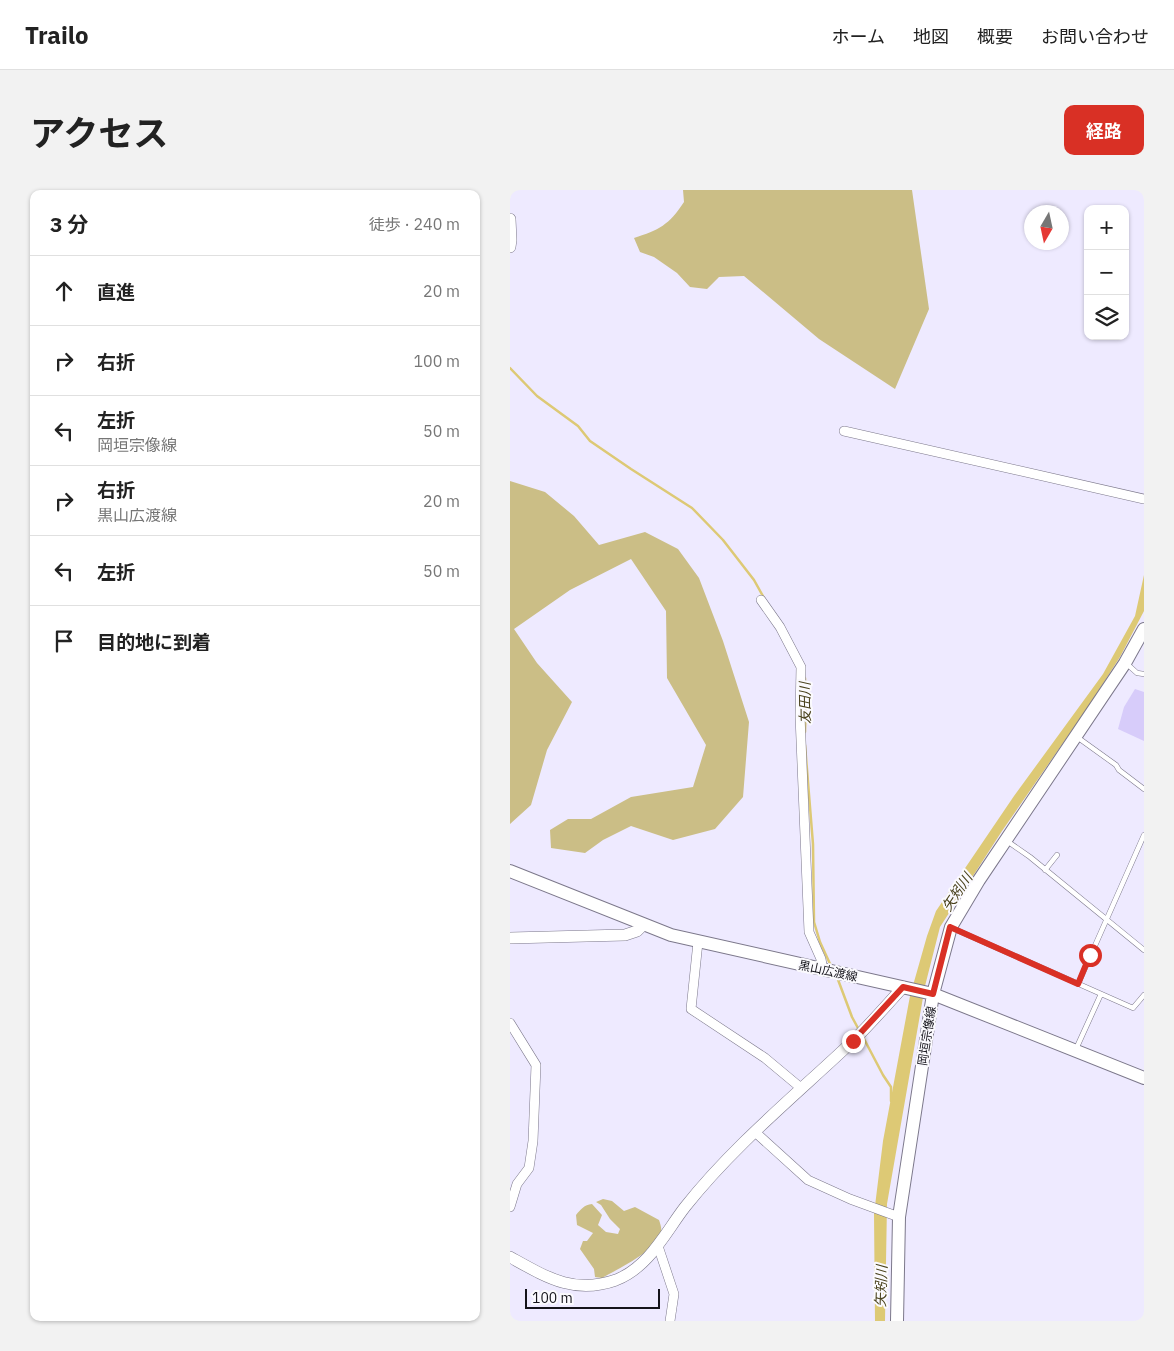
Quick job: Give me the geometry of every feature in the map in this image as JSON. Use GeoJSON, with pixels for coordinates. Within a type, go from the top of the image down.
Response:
{"type":"FeatureCollection","features":[{"type":"Feature","properties":{"kind":"main road","name":"岡垣宗像線"},"geometry":{"type":"LineString","coordinates":[[897,1321],[899,1217],[933,994],[950,927],[979,880],[1126,663],[1144,629]]}},
{"type":"Feature","properties":{"kind":"main road","name":"黒山広渡線"},"geometry":{"type":"LineString","coordinates":[[510,871],[643,925],[698,942],[933,994],[1144,1078]]}},
{"type":"Feature","properties":{"kind":"street"},"geometry":{"type":"LineString","coordinates":[[510,219],[510,247]]}},
{"type":"Feature","properties":{"kind":"street"},"geometry":{"type":"LineString","coordinates":[[844,431],[1144,499]]}},
{"type":"Feature","properties":{"kind":"street"},"geometry":{"type":"LineString","coordinates":[[761,600],[780,627],[801,667],[800,716],[809,932],[821,958],[823,970]]}},
{"type":"Feature","properties":{"kind":"street"},"geometry":{"type":"LineString","coordinates":[[510,938],[626,935],[637,931],[643,925]]}},
{"type":"Feature","properties":{"kind":"street"},"geometry":{"type":"LineString","coordinates":[[698,942],[691,1010],[765,1058],[800,1088]]}},
{"type":"Feature","properties":{"kind":"street"},"geometry":{"type":"LineString","coordinates":[[510,1257],[553,1280],[569,1284],[592,1286],[618,1279],[634,1270],[658,1246],[670,1226],[696,1193],[800,1088],[853,1041],[903,987]]}},
{"type":"Feature","properties":{"kind":"street"},"geometry":{"type":"LineString","coordinates":[[510,1023],[536,1065],[533,1140],[529,1168],[517,1184],[510,1207]]}},
{"type":"Feature","properties":{"kind":"street"},"geometry":{"type":"LineString","coordinates":[[755,1132],[808,1180],[850,1199],[899,1217]]}},
{"type":"Feature","properties":{"kind":"street"},"geometry":{"type":"LineString","coordinates":[[658,1246],[674,1294],[670,1321]]}},
{"type":"Feature","properties":{"kind":"lane"},"geometry":{"type":"LineString","coordinates":[[1126,663],[1137,673],[1144,674]]}},
{"type":"Feature","properties":{"kind":"lane"},"geometry":{"type":"LineString","coordinates":[[1076,736],[1116,765],[1119,770],[1144,789]]}},
{"type":"Feature","properties":{"kind":"lane"},"geometry":{"type":"LineString","coordinates":[[1078,984],[1144,835]]}},
{"type":"Feature","properties":{"kind":"lane"},"geometry":{"type":"LineString","coordinates":[[1006,840],[1144,950]]}},
{"type":"Feature","properties":{"kind":"lane"},"geometry":{"type":"LineString","coordinates":[[1045,870],[1057,855]]}},
{"type":"Feature","properties":{"kind":"lane"},"geometry":{"type":"LineString","coordinates":[[950,927],[1134,1008],[1144,995]]}},
{"type":"Feature","properties":{"kind":"lane"},"geometry":{"type":"LineString","coordinates":[[1076,1051],[1101,994]]}},
{"type":"Feature","properties":{"kind":"shaded area"},"geometry":{"type":"Polygon","coordinates":[[[683,190],[912,190],[929,309],[895,389],[819,339],[744,276],[719,277],[707,289],[690,287],[677,273],[654,257],[640,252],[634,238],[663,226],[684,202],[683,190]]]}},
{"type":"Feature","properties":{"kind":"shaded area"},"geometry":{"type":"Polygon","coordinates":[[[510,481],[545,492],[574,516],[599,545],[645,532],[678,549],[699,578],[723,641],[749,722],[743,797],[715,829],[673,840],[631,826],[603,840],[585,853],[551,848],[550,830],[568,819],[591,819],[631,797],[693,787],[706,745],[667,678],[666,611],[631,559],[570,590],[514,629],[537,663],[572,702],[547,750],[531,805],[510,824],[510,481]]]}},
{"type":"Feature","properties":{"kind":"shaded area"},"geometry":{"type":"Polygon","coordinates":[[[603,1199],[612,1201],[624,1211],[635,1207],[659,1220],[661,1230],[653,1246],[602,1278],[595,1277],[594,1269],[580,1249],[583,1241],[587,1241],[593,1233],[577,1225],[576,1215],[585,1206],[592,1204],[602,1215],[598,1225],[606,1232],[618,1234],[620,1229],[610,1219],[601,1205],[596,1202],[603,1199]]]}},
{"type":"Feature","properties":{"kind":"water","name":"矢矧川"},"geometry":{"type":"Polygon","coordinates":[[[1144,575],[1144,611],[1120,657],[1088,707],[1002,831],[940,927],[925,986],[887,1204],[885,1321],[875,1321],[874,1214],[883,1141],[910,996],[936,911],[1014,796],[1103,674],[1135,616],[1144,575]]]}},
{"type":"Feature","properties":{"kind":"building"},"geometry":{"type":"Polygon","coordinates":[[[1135,689],[1144,692],[1144,741],[1118,729],[1124,707],[1135,689]]]}},
{"type":"Feature","properties":{"kind":"waterway","name":"友田川"},"geometry":{"type":"LineString","coordinates":[[510,368],[537,396],[578,426],[590,441],[692,508],[723,540],[754,580],[764,598]]}},
{"type":"Feature","properties":{"kind":"waterway","name":"友田川"},"geometry":{"type":"LineString","coordinates":[[805,678],[805,732]]}},
{"type":"Feature","properties":{"kind":"waterway","name":"友田川"},"geometry":{"type":"LineString","coordinates":[[805,745],[813,844],[814,922],[820,942],[831,966]]}},
{"type":"Feature","properties":{"kind":"waterway","name":"友田川"},"geometry":{"type":"LineString","coordinates":[[837,977],[859,1030]]}},
{"type":"Feature","properties":{"kind":"waterway","name":"友田川"},"geometry":{"type":"LineString","coordinates":[[863,1037],[891,1087],[891,1101]]}},
{"type":"Feature","properties":{"kind":"route"},"geometry":{"type":"LineString","coordinates":[[853,1041],[903,987],[933,994],[950,927],[1078,984],[1090,955]]}}]}
